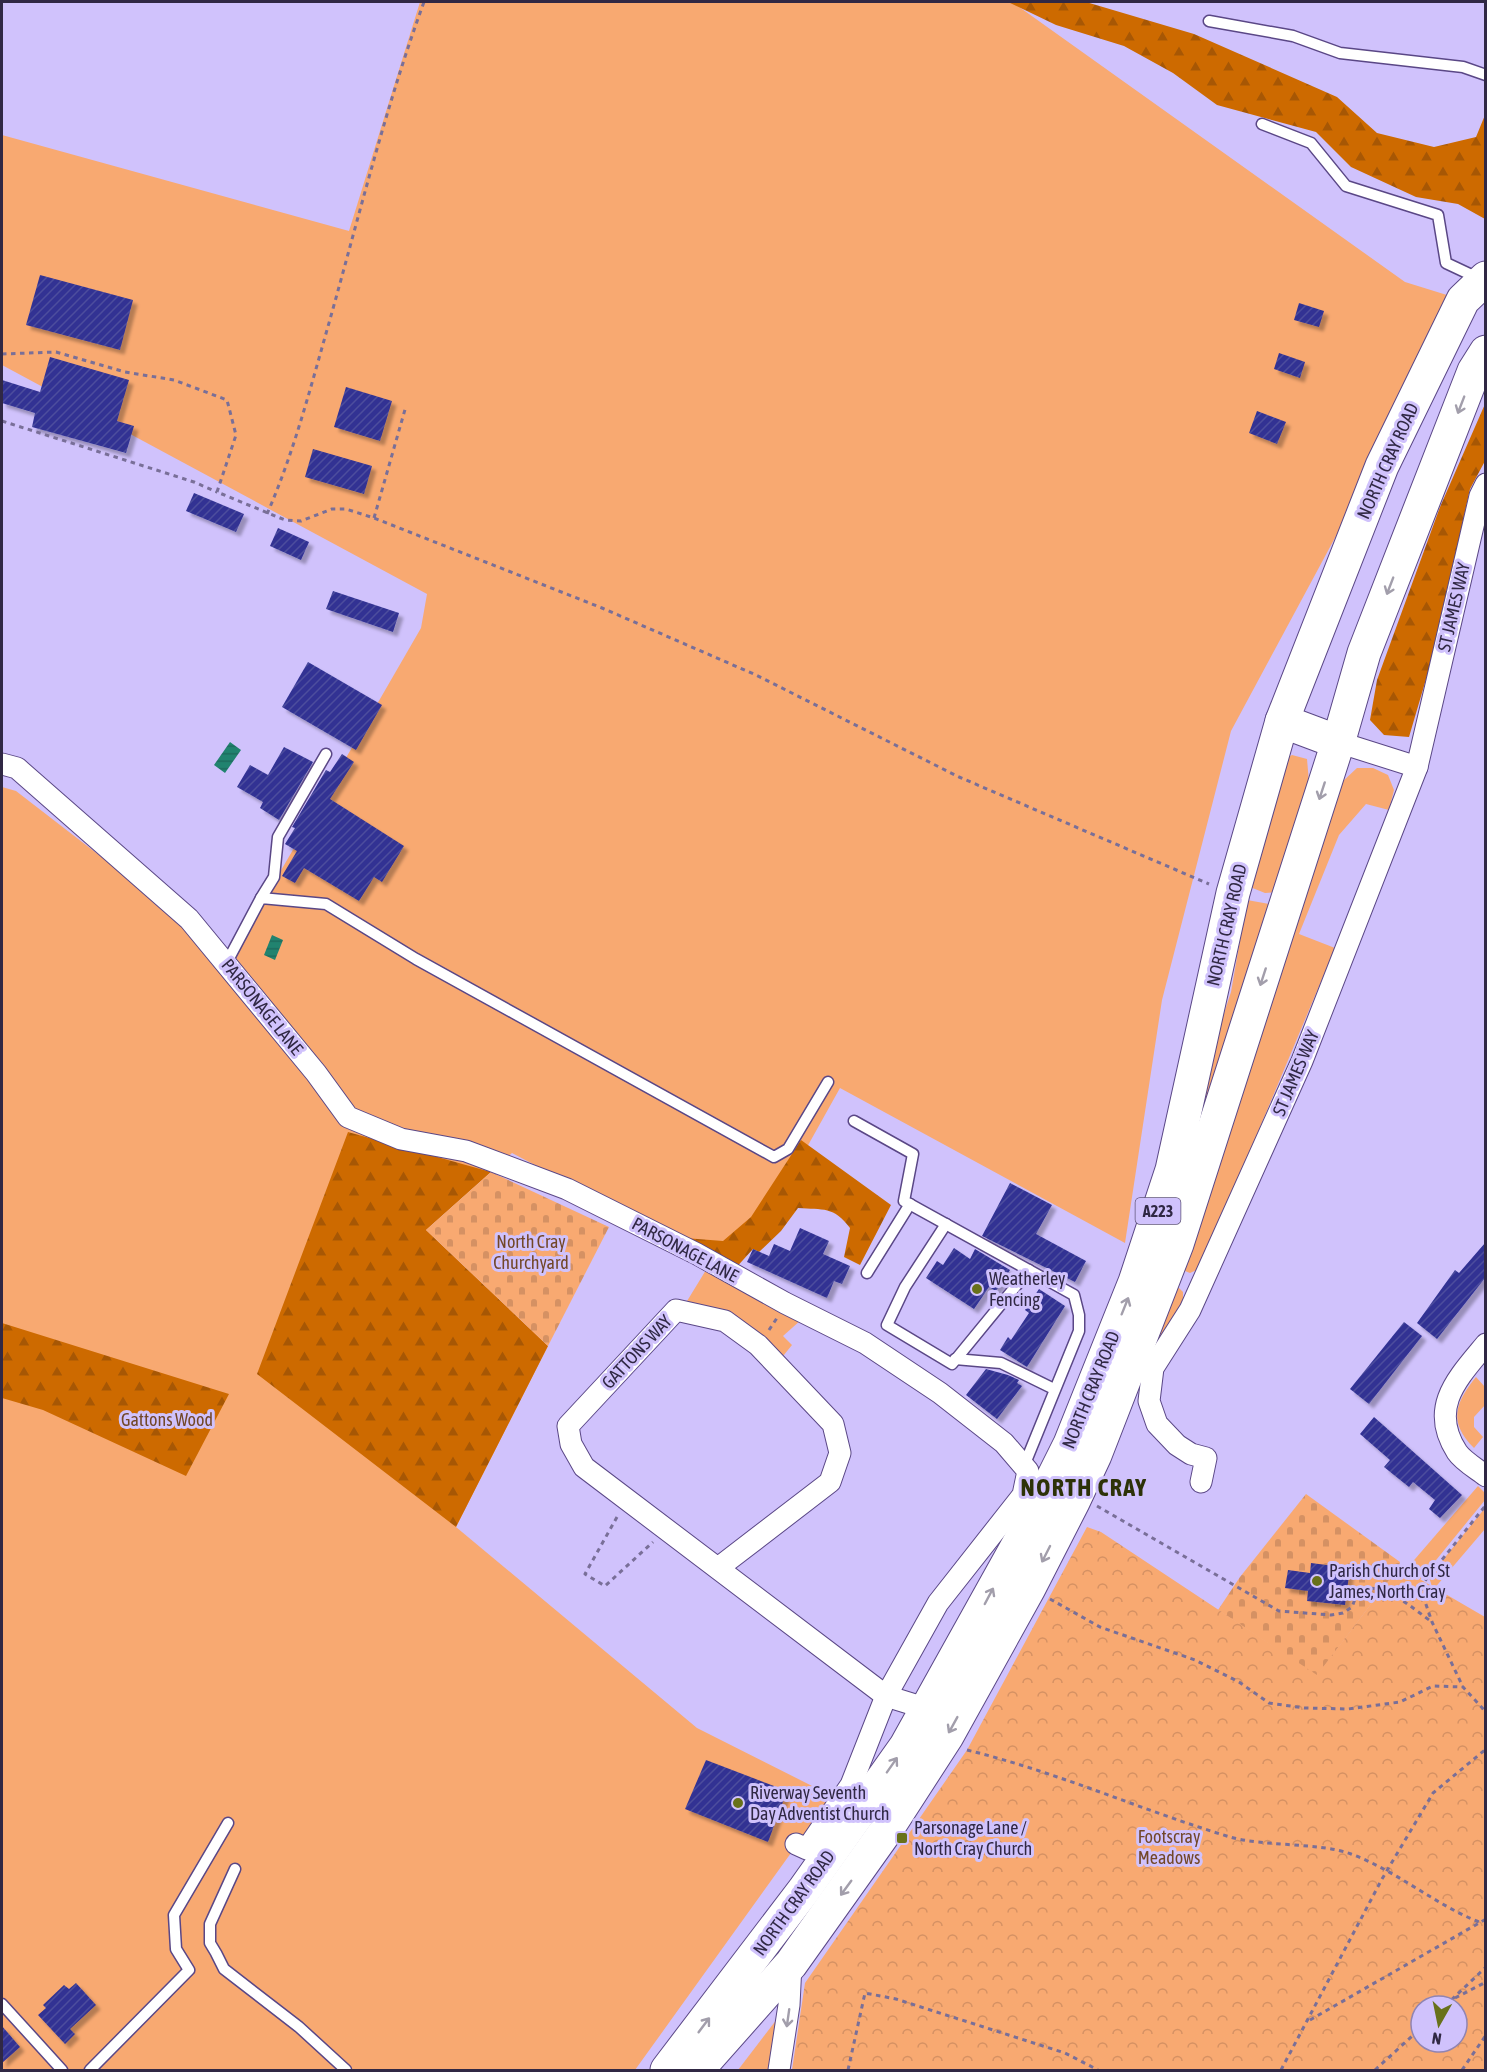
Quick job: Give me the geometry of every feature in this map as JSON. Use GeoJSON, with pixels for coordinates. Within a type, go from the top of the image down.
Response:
{"type":"FeatureCollection","features":[{"type":"Feature","properties":{"kind":"main road","name":"NORTH CRAY ROAD"},"geometry":{"type":"LineString","coordinates":[[667,2070],[686,2049],[804,1890],[928,1709],[1033,1518],[1070,1444],[1135,1282],[1172,1170],[1233,893],[1282,721],[1382,466],[1463,300],[1485,279]]}},
{"type":"Feature","properties":{"kind":"main road","name":"NORTH CRAY ROAD"},"geometry":{"type":"LineString","coordinates":[[697,2070],[791,1965],[885,1832],[947,1736],[1029,1588],[1095,1455],[1177,1244],[1338,742],[1364,653],[1474,371],[1485,351]]}},
{"type":"Feature","properties":{"kind":"main road"},"geometry":{"type":"LineString","coordinates":[[1282,721],[1338,742]]}},
{"type":"Feature","properties":{"kind":"street","name":"ST JAMES WAY"},"geometry":{"type":"LineString","coordinates":[[1202,1482],[1214,1459],[1191,1454],[1177,1445],[1157,1424],[1149,1401],[1153,1368],[1190,1310],[1302,1061],[1417,766],[1480,496],[1485,484]]}},
{"type":"Feature","properties":{"kind":"street"},"geometry":{"type":"LineString","coordinates":[[1338,742],[1417,766]]}},
{"type":"Feature","properties":{"kind":"street","name":"PARSONAGE LANE"},"geometry":{"type":"LineString","coordinates":[[2,764],[17,768],[189,919],[348,1117],[401,1139],[466,1151],[567,1189],[697,1254],[785,1304],[865,1343],[940,1393],[1004,1443],[1024,1468]]}},
{"type":"Feature","properties":{"kind":"street","name":"GATTONS WAY"},"geometry":{"type":"LineString","coordinates":[[718,1568],[830,1482],[840,1453],[833,1424],[758,1345],[725,1321],[676,1310],[568,1426],[571,1444],[584,1467],[886,1696],[928,1709]]}},
{"type":"Feature","properties":{"kind":"street"},"geometry":{"type":"LineString","coordinates":[[1485,1344],[1450,1389],[1443,1419],[1457,1453],[1485,1476]]}},
{"type":"Feature","properties":{"kind":"street"},"geometry":{"type":"LineString","coordinates":[[796,1844],[807,1849],[851,1785],[886,1696],[938,1603],[1023,1495],[1028,1471],[1024,1468]]}},
{"type":"Feature","properties":{"kind":"street"},"geometry":{"type":"LineString","coordinates":[[779,2070],[789,2005],[791,1965]]}},
{"type":"Feature","properties":{"kind":"lane"},"geometry":{"type":"LineString","coordinates":[[1209,21],[1293,36],[1340,53],[1463,67],[1485,75]]}},
{"type":"Feature","properties":{"kind":"lane"},"geometry":{"type":"LineString","coordinates":[[1262,124],[1311,143],[1346,186],[1438,215],[1446,263],[1485,279]]}},
{"type":"Feature","properties":{"kind":"lane"},"geometry":{"type":"LineString","coordinates":[[226,964],[274,877],[278,837],[326,754]]}},
{"type":"Feature","properties":{"kind":"lane"},"geometry":{"type":"LineString","coordinates":[[261,898],[326,904],[437,971],[774,1158],[788,1149],[828,1082]]}},
{"type":"Feature","properties":{"kind":"lane"},"geometry":{"type":"LineString","coordinates":[[854,1121],[913,1154],[904,1201],[1074,1295],[1079,1315],[1079,1331],[1024,1468]]}},
{"type":"Feature","properties":{"kind":"lane"},"geometry":{"type":"LineString","coordinates":[[867,1273],[910,1204]]}},
{"type":"Feature","properties":{"kind":"lane"},"geometry":{"type":"LineString","coordinates":[[946,1224],[904,1287],[887,1325],[952,1364],[1029,1270]]}},
{"type":"Feature","properties":{"kind":"lane"},"geometry":{"type":"LineString","coordinates":[[955,1359],[1001,1363],[1054,1389]]}},
{"type":"Feature","properties":{"kind":"lane"},"geometry":{"type":"LineString","coordinates":[[90,2070],[189,1970],[176,1948],[174,1915],[228,1823]]}},
{"type":"Feature","properties":{"kind":"lane"},"geometry":{"type":"LineString","coordinates":[[235,1869],[210,1924],[210,1943],[224,1969],[298,2027],[346,2070]]}},
{"type":"Feature","properties":{"kind":"lane"},"geometry":{"type":"LineString","coordinates":[[2,2004],[62,2070]]}},
{"type":"Feature","properties":{"kind":"path"},"geometry":{"type":"LineString","coordinates":[[267,514],[280,484],[307,400],[357,221],[424,2]]}},
{"type":"Feature","properties":{"kind":"path"},"geometry":{"type":"LineString","coordinates":[[2,354],[56,352],[125,372],[174,380],[227,400],[236,435],[217,492]]}},
{"type":"Feature","properties":{"kind":"path"},"geometry":{"type":"LineString","coordinates":[[374,518],[406,406]]}},
{"type":"Feature","properties":{"kind":"path"},"geometry":{"type":"LineString","coordinates":[[2,421],[194,482],[267,514],[301,521],[332,508],[346,509],[374,518],[602,608],[756,675],[959,777],[1182,874],[1233,893]]}},
{"type":"Feature","properties":{"kind":"path"},"geometry":{"type":"LineString","coordinates":[[758,1345],[785,1304]]}},
{"type":"Feature","properties":{"kind":"path"},"geometry":{"type":"LineString","coordinates":[[627,1499],[585,1574],[605,1586],[666,1530]]}},
{"type":"Feature","properties":{"kind":"path"},"geometry":{"type":"LineString","coordinates":[[1093,1504],[1279,1611],[1331,1615],[1343,1613],[1352,1608],[1358,1591],[1365,1587],[1382,1589],[1432,1622]]}},
{"type":"Feature","properties":{"kind":"path"},"geometry":{"type":"LineString","coordinates":[[1394,1597],[1420,1587],[1485,1505]]}},
{"type":"Feature","properties":{"kind":"path"},"geometry":{"type":"LineString","coordinates":[[1420,1587],[1432,1622],[1463,1687],[1485,1712]]}},
{"type":"Feature","properties":{"kind":"path"},"geometry":{"type":"LineString","coordinates":[[1046,1596],[1100,1627],[1195,1660],[1239,1682],[1269,1703],[1304,1708],[1348,1709],[1400,1701],[1433,1686],[1463,1687]]}},
{"type":"Feature","properties":{"kind":"path"},"geometry":{"type":"LineString","coordinates":[[1281,2070],[1387,1870],[1433,1793],[1485,1749]]}},
{"type":"Feature","properties":{"kind":"path"},"geometry":{"type":"LineString","coordinates":[[967,1750],[1015,1762],[1232,1837],[1349,1853],[1387,1870],[1448,1909],[1479,1922]]}},
{"type":"Feature","properties":{"kind":"path"},"geometry":{"type":"LineString","coordinates":[[1308,2021],[1485,1918]]}},
{"type":"Feature","properties":{"kind":"path"},"geometry":{"type":"LineString","coordinates":[[1457,1994],[1485,1967]]}},
{"type":"Feature","properties":{"kind":"path"},"geometry":{"type":"LineString","coordinates":[[1463,1994],[1485,1982]]}},
{"type":"Feature","properties":{"kind":"path"},"geometry":{"type":"LineString","coordinates":[[848,2070],[866,1993],[896,1999],[1065,2053],[1098,2070]]}},
{"type":"Feature","properties":{"kind":"path"},"geometry":{"type":"LineString","coordinates":[[1462,2070],[1485,2035]]}},
{"type":"Feature","properties":{"kind":"path"},"geometry":{"type":"LineString","coordinates":[[1375,2070],[1409,2039]]}},
{"type":"Feature","properties":{"kind":"green space"},"geometry":{"type":"Polygon","coordinates":[[[420,2],[1012,2],[1405,282],[1463,300],[1231,731],[1162,1000],[1125,1243],[840,1088],[792,1174],[731,1268],[512,1153],[426,1230],[548,1346],[456,1527],[697,1728],[832,1796],[635,2070],[2,2070],[2,787],[16,791],[231,957],[421,628],[427,594],[2,365],[2,135],[349,231],[420,2]]]}},
{"type":"Feature","properties":{"kind":"green space"},"geometry":{"type":"Polygon","coordinates":[[[1008,2],[1086,2],[1194,34],[1337,97],[1377,133],[1434,147],[1476,137],[1485,115],[1485,219],[1458,204],[1416,197],[1351,167],[1316,132],[1217,105],[1173,73],[1124,46],[1056,25],[1008,2]]]}},
{"type":"Feature","properties":{"kind":"green space"},"geometry":{"type":"Polygon","coordinates":[[[1485,404],[1485,461],[1470,489],[1434,652],[1409,737],[1384,735],[1370,720],[1377,680],[1440,507],[1485,404]]]}},
{"type":"Feature","properties":{"kind":"green space"},"geometry":{"type":"Polygon","coordinates":[[[1292,755],[1307,759],[1310,794],[1278,892],[1265,893],[1250,887],[1282,761],[1292,755]]]}},
{"type":"Feature","properties":{"kind":"green space"},"geometry":{"type":"Polygon","coordinates":[[[1357,768],[1373,768],[1388,775],[1394,790],[1389,810],[1366,804],[1339,835],[1299,934],[1335,948],[1201,1268],[1190,1273],[1180,1269],[1342,782],[1357,768]]]}},
{"type":"Feature","properties":{"kind":"green space"},"geometry":{"type":"Polygon","coordinates":[[[1247,900],[1275,905],[1208,1117],[1090,1420],[1231,992],[1247,900]]]}},
{"type":"Feature","properties":{"kind":"green space"},"geometry":{"type":"Polygon","coordinates":[[[348,1132],[491,1172],[426,1230],[548,1346],[456,1527],[257,1374],[348,1132]]]}},
{"type":"Feature","properties":{"kind":"green space"},"geometry":{"type":"Polygon","coordinates":[[[801,1140],[891,1205],[860,1265],[844,1257],[850,1228],[839,1216],[821,1209],[798,1208],[781,1231],[759,1252],[753,1249],[733,1271],[672,1237],[723,1241],[751,1217],[801,1140]]]}},
{"type":"Feature","properties":{"kind":"green space","name":"North Cray Churchyard"},"geometry":{"type":"Polygon","coordinates":[[[491,1172],[609,1227],[548,1346],[426,1230],[491,1172]]]}},
{"type":"Feature","properties":{"kind":"green space"},"geometry":{"type":"Polygon","coordinates":[[[706,1270],[801,1320],[783,1336],[792,1345],[779,1361],[684,1306],[706,1270]]]}},
{"type":"Feature","properties":{"kind":"green space"},"geometry":{"type":"Polygon","coordinates":[[[1177,1286],[1183,1292],[1183,1305],[1149,1360],[1177,1286]]]}},
{"type":"Feature","properties":{"kind":"green space","name":"Gattons Wood"},"geometry":{"type":"Polygon","coordinates":[[[2,1323],[229,1394],[186,1476],[43,1410],[2,1398],[2,1323]]]}},
{"type":"Feature","properties":{"kind":"green space"},"geometry":{"type":"Polygon","coordinates":[[[1476,1377],[1485,1387],[1486,1404],[1474,1417],[1474,1427],[1483,1437],[1474,1448],[1460,1430],[1457,1412],[1463,1395],[1476,1377]]]}},
{"type":"Feature","properties":{"kind":"green space"},"geometry":{"type":"Polygon","coordinates":[[[1478,1486],[1485,1493],[1485,1500],[1419,1581],[1390,1588],[1478,1486]]]}},
{"type":"Feature","properties":{"kind":"green space"},"geometry":{"type":"Polygon","coordinates":[[[1306,1494],[1400,1562],[1399,1567],[1317,1676],[1218,1610],[1240,1577],[1306,1494]]]}},
{"type":"Feature","properties":{"kind":"green space"},"geometry":{"type":"Polygon","coordinates":[[[1485,1508],[1485,1529],[1433,1590],[1429,1577],[1485,1508]]]}},
{"type":"Feature","properties":{"kind":"green space","name":"Footscray Meadows"},"geometry":{"type":"Polygon","coordinates":[[[1087,1527],[1101,1532],[1317,1675],[1399,1567],[1485,1617],[1485,2070],[792,2070],[805,1983],[967,1750],[1087,1527]]]}},
{"type":"Feature","properties":{"kind":"green space"},"geometry":{"type":"Polygon","coordinates":[[[777,2019],[769,2070],[738,2070],[777,2019]]]}},
{"type":"Feature","properties":{"kind":"shaded area"},"geometry":{"type":"Polygon","coordinates":[[[230,742],[241,750],[225,773],[214,765],[230,742]]]}},
{"type":"Feature","properties":{"kind":"shaded area"},"geometry":{"type":"Polygon","coordinates":[[[272,935],[283,940],[275,960],[264,955],[272,935]]]}},
{"type":"Feature","properties":{"kind":"building"},"geometry":{"type":"Polygon","coordinates":[[[40,275],[133,300],[120,350],[26,325],[40,275]]]}},
{"type":"Feature","properties":{"kind":"building"},"geometry":{"type":"Polygon","coordinates":[[[1299,303],[1324,311],[1319,327],[1294,320],[1299,303]]]}},
{"type":"Feature","properties":{"kind":"building"},"geometry":{"type":"Polygon","coordinates":[[[1279,353],[1305,362],[1300,378],[1274,369],[1279,353]]]}},
{"type":"Feature","properties":{"kind":"building"},"geometry":{"type":"Polygon","coordinates":[[[50,357],[129,380],[117,421],[134,426],[126,453],[32,427],[35,413],[2,403],[2,380],[40,392],[50,357]]]}},
{"type":"Feature","properties":{"kind":"building"},"geometry":{"type":"Polygon","coordinates":[[[346,387],[392,401],[380,441],[334,427],[346,387]]]}},
{"type":"Feature","properties":{"kind":"building"},"geometry":{"type":"Polygon","coordinates":[[[1257,411],[1286,422],[1277,444],[1249,433],[1257,411]]]}},
{"type":"Feature","properties":{"kind":"building"},"geometry":{"type":"Polygon","coordinates":[[[313,449],[372,466],[364,494],[305,477],[313,449]]]}},
{"type":"Feature","properties":{"kind":"building"},"geometry":{"type":"Polygon","coordinates":[[[194,493],[244,514],[236,532],[186,511],[194,493]]]}},
{"type":"Feature","properties":{"kind":"building"},"geometry":{"type":"Polygon","coordinates":[[[278,528],[309,542],[301,560],[270,546],[278,528]]]}},
{"type":"Feature","properties":{"kind":"building"},"geometry":{"type":"Polygon","coordinates":[[[333,591],[399,613],[393,632],[326,609],[333,591]]]}},
{"type":"Feature","properties":{"kind":"building"},"geometry":{"type":"Polygon","coordinates":[[[308,662],[382,705],[356,750],[282,707],[308,662]]]}},
{"type":"Feature","properties":{"kind":"building"},"geometry":{"type":"Polygon","coordinates":[[[284,747],[313,762],[279,820],[260,808],[263,802],[237,787],[250,765],[268,775],[284,747]]]}},
{"type":"Feature","properties":{"kind":"building"},"geometry":{"type":"Polygon","coordinates":[[[342,754],[354,762],[330,799],[404,846],[382,882],[374,877],[359,901],[304,868],[295,883],[282,876],[297,851],[285,844],[295,828],[292,827],[326,770],[330,772],[342,754]]]}},
{"type":"Feature","properties":{"kind":"building"},"geometry":{"type":"Polygon","coordinates":[[[1010,1183],[1052,1205],[1036,1234],[1086,1261],[1075,1282],[982,1236],[1010,1183]]]}},
{"type":"Feature","properties":{"kind":"building"},"geometry":{"type":"Polygon","coordinates":[[[800,1228],[829,1241],[823,1254],[850,1266],[842,1284],[834,1281],[827,1298],[747,1262],[753,1249],[769,1256],[774,1244],[790,1251],[800,1228]]]}},
{"type":"Feature","properties":{"kind":"building"},"geometry":{"type":"Polygon","coordinates":[[[1485,1243],[1485,1278],[1437,1339],[1417,1323],[1455,1270],[1459,1273],[1485,1243]]]}},
{"type":"Feature","properties":{"kind":"building"},"geometry":{"type":"Polygon","coordinates":[[[954,1248],[970,1259],[975,1249],[1010,1270],[996,1291],[989,1287],[974,1309],[926,1278],[937,1261],[943,1265],[954,1248]]]}},
{"type":"Feature","properties":{"kind":"building"},"geometry":{"type":"Polygon","coordinates":[[[1039,1289],[1065,1306],[1027,1367],[1000,1350],[1008,1337],[1011,1340],[1029,1313],[1025,1310],[1039,1289]]]}},
{"type":"Feature","properties":{"kind":"building"},"geometry":{"type":"Polygon","coordinates":[[[1404,1322],[1422,1336],[1369,1404],[1350,1389],[1404,1322]]]}},
{"type":"Feature","properties":{"kind":"building"},"geometry":{"type":"Polygon","coordinates":[[[986,1369],[1019,1380],[1017,1383],[1022,1386],[997,1419],[966,1395],[986,1369]]]}},
{"type":"Feature","properties":{"kind":"building"},"geometry":{"type":"Polygon","coordinates":[[[1374,1417],[1462,1495],[1440,1518],[1429,1509],[1435,1500],[1413,1482],[1409,1487],[1384,1467],[1390,1460],[1360,1434],[1374,1417]]]}},
{"type":"Feature","properties":{"kind":"building","name":"Parish Church of St James, North Cray"},"geometry":{"type":"Polygon","coordinates":[[[1311,1563],[1350,1568],[1345,1605],[1307,1601],[1308,1591],[1285,1588],[1288,1570],[1310,1573],[1311,1563]]]}},
{"type":"Feature","properties":{"kind":"building"},"geometry":{"type":"Polygon","coordinates":[[[706,1760],[787,1791],[768,1842],[685,1809],[706,1760]]]}},
{"type":"Feature","properties":{"kind":"building"},"geometry":{"type":"Polygon","coordinates":[[[76,1983],[96,2005],[70,2029],[75,2034],[65,2044],[38,2015],[46,2008],[43,2005],[64,1985],[69,1989],[76,1983]]]}},
{"type":"Feature","properties":{"kind":"building"},"geometry":{"type":"Polygon","coordinates":[[[2,2026],[20,2047],[2,2063],[2,2026]]]}},
{"type":"Feature","properties":{"kind":"place","name":"Weatherley Fencing"},"geometry":{"type":"Point","coordinates":[977,1289]}},
{"type":"Feature","properties":{"kind":"place","name":"Parish Church of St James, North Cray"},"geometry":{"type":"Point","coordinates":[1317,1581]}},
{"type":"Feature","properties":{"kind":"place","name":"Riverway Seventh Day Adventist Church"},"geometry":{"type":"Point","coordinates":[738,1803]}},
{"type":"Feature","properties":{"kind":"place","name":"Parsonage Lane / North Cray Church"},"geometry":{"type":"Point","coordinates":[902,1838]}},
{"type":"Feature","properties":{"kind":"district","name":"NORTH CRAY"},"geometry":{"type":"Point","coordinates":[1084,1488]}}]}
